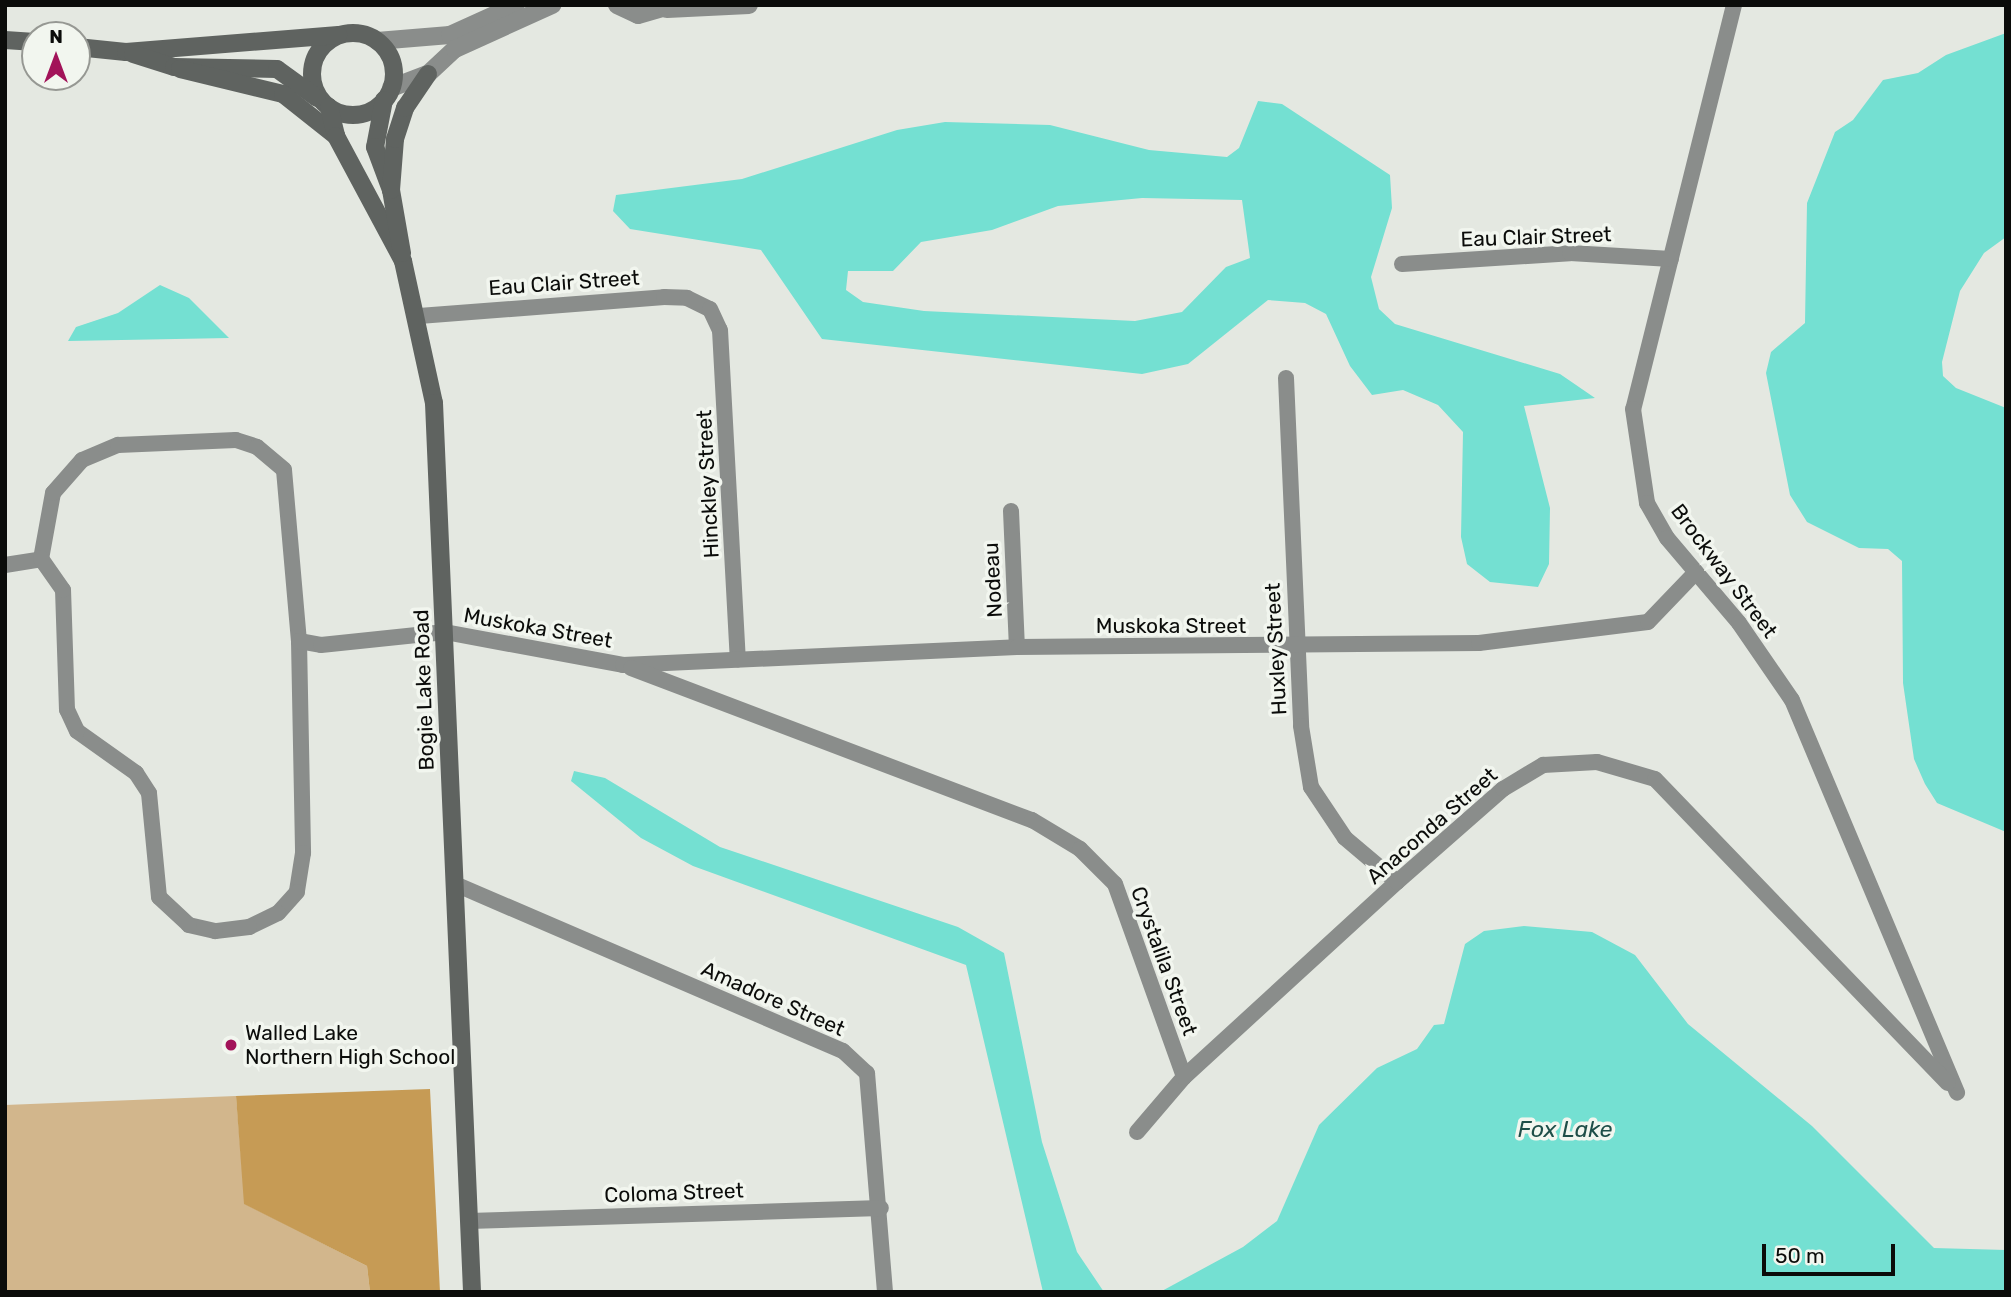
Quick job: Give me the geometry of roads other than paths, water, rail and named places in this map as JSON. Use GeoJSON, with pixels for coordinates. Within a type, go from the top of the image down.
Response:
{"type":"FeatureCollection","features":[{"type":"Feature","properties":{"kind":"main road"},"geometry":{"type":"LineString","coordinates":[[326,105],[313,65],[338,36]]}},
{"type":"Feature","properties":{"kind":"main road"},"geometry":{"type":"LineString","coordinates":[[91,48],[126,52],[338,36],[377,41],[392,62],[375,147],[391,190],[403,261]]}},
{"type":"Feature","properties":{"kind":"main road"},"geometry":{"type":"LineString","coordinates":[[126,52],[211,82],[283,93],[336,136]]}},
{"type":"Feature","properties":{"kind":"main road"},"geometry":{"type":"LineString","coordinates":[[174,67],[277,69],[326,105],[352,115],[387,94]]}},
{"type":"Feature","properties":{"kind":"main road"},"geometry":{"type":"LineString","coordinates":[[391,190],[400,122],[428,74]]}},
{"type":"Feature","properties":{"kind":"main road","name":"Bogie Lake Road"},"geometry":{"type":"LineString","coordinates":[[326,105],[336,136],[403,261],[419,316],[434,403],[472,1292]]}},
{"type":"Feature","properties":{"kind":"street"},"geometry":{"type":"LineString","coordinates":[[377,41],[450,36],[516,5]]}},
{"type":"Feature","properties":{"kind":"street"},"geometry":{"type":"LineString","coordinates":[[387,94],[428,74],[455,49],[552,5]]}},
{"type":"Feature","properties":{"kind":"street"},"geometry":{"type":"LineString","coordinates":[[617,5],[638,15],[670,7],[750,5]]}},
{"type":"Feature","properties":{"kind":"street","name":"Brockway Street"},"geometry":{"type":"LineString","coordinates":[[1734,5],[1633,409],[1647,503],[1792,700],[1957,1093]]}},
{"type":"Feature","properties":{"kind":"street","name":"Eau Clair Street"},"geometry":{"type":"LineString","coordinates":[[1402,264],[1570,253],[1671,259]]}},
{"type":"Feature","properties":{"kind":"street","name":"Eau Clair Street"},"geometry":{"type":"LineString","coordinates":[[419,316],[664,298],[687,298],[710,309]]}},
{"type":"Feature","properties":{"kind":"street","name":"Hinckley Street"},"geometry":{"type":"LineString","coordinates":[[710,309],[720,330],[738,660]]}},
{"type":"Feature","properties":{"kind":"street","name":"Huxley Street"},"geometry":{"type":"LineString","coordinates":[[1286,379],[1296,647],[1311,787],[1345,838],[1397,882]]}},
{"type":"Feature","properties":{"kind":"street"},"geometry":{"type":"LineString","coordinates":[[236,440],[257,447],[284,470],[299,641],[303,853],[297,892],[278,913],[249,928],[215,931],[188,925],[159,897],[149,793],[136,773],[77,731],[67,710],[62,590],[41,559],[53,492],[82,460],[118,445],[236,440]]}},
{"type":"Feature","properties":{"kind":"street","name":"Nodeau"},"geometry":{"type":"LineString","coordinates":[[1011,511],[1017,647]]}},
{"type":"Feature","properties":{"kind":"street"},"geometry":{"type":"LineString","coordinates":[[5,565],[41,559]]}},
{"type":"Feature","properties":{"kind":"street","name":"Muskoka Street"},"geometry":{"type":"LineString","coordinates":[[623,665],[1017,647],[1296,647],[1479,643],[1617,631],[1648,622],[1696,572]]}},
{"type":"Feature","properties":{"kind":"street","name":"Muskoka Street"},"geometry":{"type":"LineString","coordinates":[[299,641],[321,645],[445,632],[623,665],[988,803]]}},
{"type":"Feature","properties":{"kind":"street","name":"Anaconda Street"},"geometry":{"type":"LineString","coordinates":[[1137,1132],[1184,1077],[1503,789],[1543,765],[1597,762],[1655,779],[1957,1093]]}},
{"type":"Feature","properties":{"kind":"street","name":"Crystalila Street"},"geometry":{"type":"LineString","coordinates":[[988,803],[1080,849],[1115,884],[1184,1077]]}},
{"type":"Feature","properties":{"kind":"street","name":"Amadore Street"},"geometry":{"type":"LineString","coordinates":[[455,884],[843,1051],[867,1073],[881,1208],[885,1292]]}},
{"type":"Feature","properties":{"kind":"street","name":"Coloma Street"},"geometry":{"type":"LineString","coordinates":[[469,1221],[881,1208]]}},
{"type":"Feature","properties":{"kind":"water"},"geometry":{"type":"Polygon","coordinates":[[[2006,33],[2006,237],[1984,253],[1960,291],[1942,362],[1943,376],[1956,388],[2006,408],[2006,832],[1937,803],[1925,784],[1914,759],[1903,683],[1902,561],[1888,549],[1859,548],[1807,522],[1790,495],[1766,373],[1771,352],[1805,323],[1807,203],[1835,132],[1853,120],[1883,80],[1918,73],[1946,55],[2006,33]]]}},
{"type":"Feature","properties":{"kind":"water"},"geometry":{"type":"Polygon","coordinates":[[[1258,101],[1282,104],[1390,175],[1392,208],[1371,277],[1379,309],[1395,324],[1560,374],[1595,398],[1524,406],[1550,508],[1549,564],[1538,587],[1490,582],[1467,564],[1461,537],[1463,432],[1438,405],[1403,390],[1372,395],[1350,366],[1326,314],[1305,303],[1268,300],[1188,364],[1142,374],[822,339],[761,250],[630,229],[613,211],[616,195],[742,179],[897,130],[945,122],[1050,125],[1149,150],[1227,157],[1239,148],[1258,101]],[[1142,198],[1058,206],[992,230],[921,242],[893,271],[848,271],[846,290],[863,302],[924,311],[1135,321],[1182,312],[1226,267],[1250,258],[1242,200],[1142,198]]]}},
{"type":"Feature","properties":{"kind":"water"},"geometry":{"type":"Polygon","coordinates":[[[160,285],[189,298],[229,338],[68,341],[76,327],[118,313],[160,285]]]}},
{"type":"Feature","properties":{"kind":"water"},"geometry":{"type":"Polygon","coordinates":[[[574,771],[605,778],[720,847],[958,927],[1004,953],[1042,1142],[1077,1252],[1104,1292],[1043,1292],[966,965],[693,866],[641,838],[571,781],[574,771]]]}},
{"type":"Feature","properties":{"kind":"water","name":"Fox Lake"},"geometry":{"type":"Polygon","coordinates":[[[1524,926],[1592,932],[1635,955],[1688,1024],[1812,1126],[1934,1248],[2006,1250],[2006,1292],[1160,1292],[1243,1247],[1277,1221],[1319,1125],[1377,1068],[1417,1049],[1434,1025],[1444,1024],[1465,944],[1484,931],[1524,926]]]}},
{"type":"Feature","properties":{"kind":"place","name":"Walled Lake Northern High School"},"geometry":{"type":"Point","coordinates":[231,1045]}}]}
